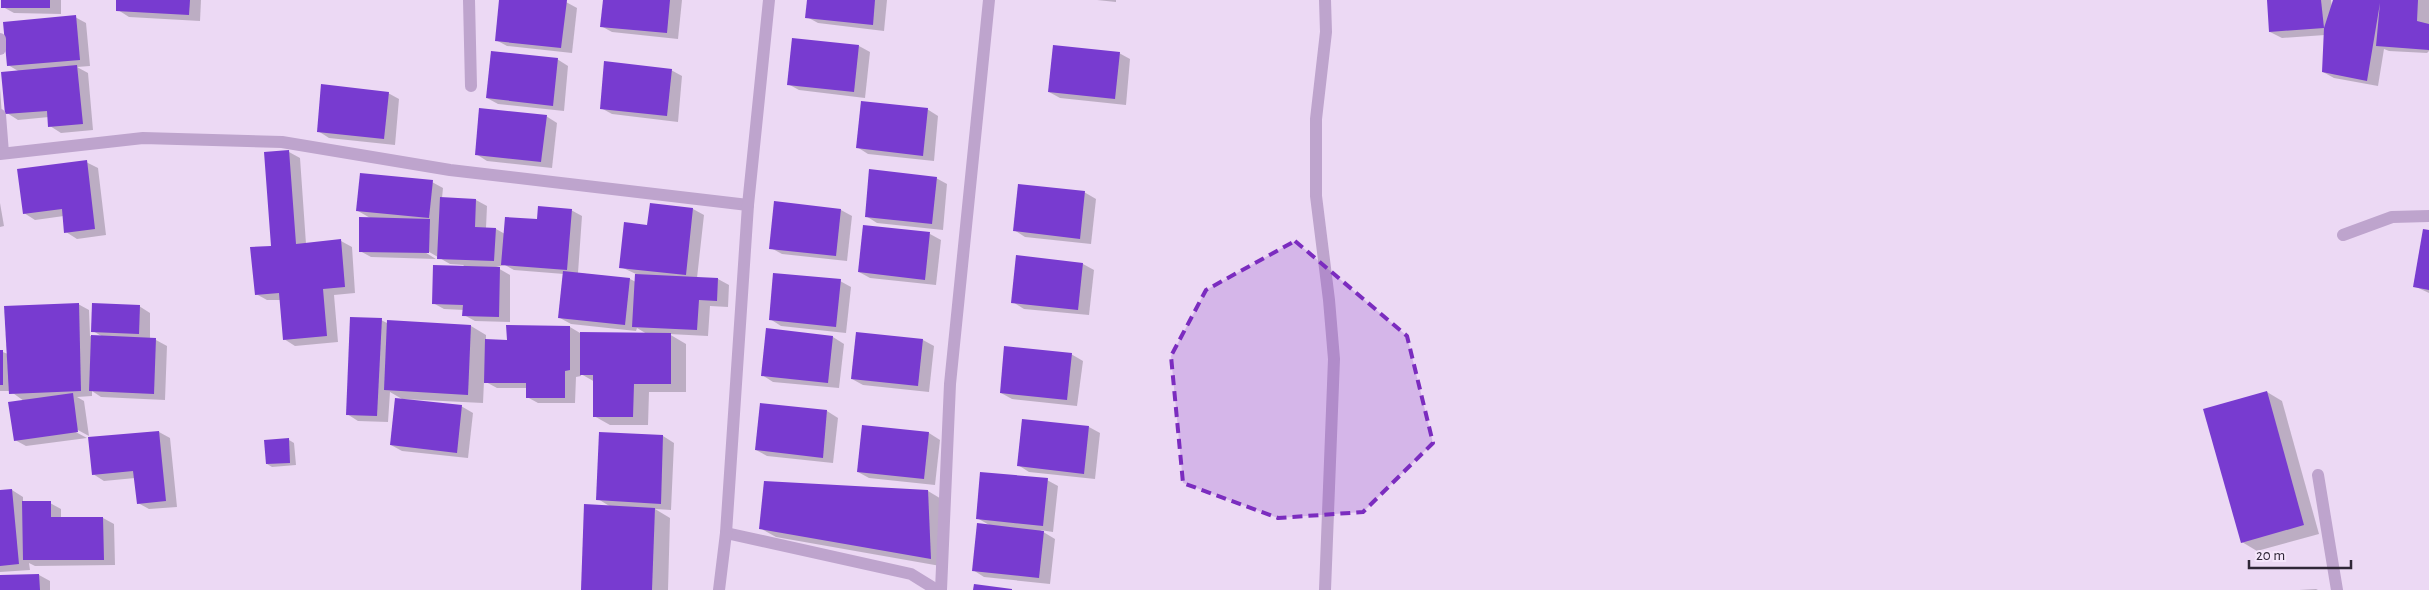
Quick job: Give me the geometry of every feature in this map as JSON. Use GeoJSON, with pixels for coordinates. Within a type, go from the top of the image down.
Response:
{"type":"FeatureCollection","features":[{"type":"Feature","properties":{"kind":"street"},"geometry":{"type":"LineString","coordinates":[[469,0],[470,86]]}},
{"type":"Feature","properties":{"kind":"street"},"geometry":{"type":"LineString","coordinates":[[719,590],[726,533],[748,205],[769,0]]}},
{"type":"Feature","properties":{"kind":"street"},"geometry":{"type":"LineString","coordinates":[[941,590],[950,384],[989,0]]}},
{"type":"Feature","properties":{"kind":"street"},"geometry":{"type":"LineString","coordinates":[[1325,0],[1326,32],[1316,119],[1316,196],[1330,300],[1334,359],[1325,590]]}},
{"type":"Feature","properties":{"kind":"street"},"geometry":{"type":"LineString","coordinates":[[0,39],[0,49]]}},
{"type":"Feature","properties":{"kind":"street"},"geometry":{"type":"LineString","coordinates":[[0,115],[2,154],[143,138],[282,142],[450,170],[748,205]]}},
{"type":"Feature","properties":{"kind":"street"},"geometry":{"type":"LineString","coordinates":[[2343,236],[2392,217],[2429,216]]}},
{"type":"Feature","properties":{"kind":"street"},"geometry":{"type":"LineString","coordinates":[[2318,474],[2337,590]]}},
{"type":"Feature","properties":{"kind":"street"},"geometry":{"type":"LineString","coordinates":[[726,533],[911,574],[937,590]]}},
{"type":"Feature","properties":{"kind":"highlighted area"},"geometry":{"type":"Polygon","coordinates":[[[1295,241],[1407,336],[1433,443],[1363,512],[1278,518],[1183,483],[1171,356],[1206,290],[1295,241]]]}},
{"type":"Feature","properties":{"kind":"building"},"geometry":{"type":"Polygon","coordinates":[[[1,0],[50,0],[50,8],[1,8],[1,0]]]}},
{"type":"Feature","properties":{"kind":"building"},"geometry":{"type":"Polygon","coordinates":[[[116,0],[190,0],[189,15],[116,11],[116,0]]]}},
{"type":"Feature","properties":{"kind":"building"},"geometry":{"type":"Polygon","coordinates":[[[499,0],[567,0],[561,48],[495,41],[499,0]]]}},
{"type":"Feature","properties":{"kind":"building"},"geometry":{"type":"Polygon","coordinates":[[[603,0],[670,0],[667,33],[600,27],[603,0]]]}},
{"type":"Feature","properties":{"kind":"building"},"geometry":{"type":"Polygon","coordinates":[[[807,0],[875,0],[873,25],[805,18],[807,0]]]}},
{"type":"Feature","properties":{"kind":"building"},"geometry":{"type":"Polygon","coordinates":[[[2267,0],[2321,0],[2324,28],[2269,32],[2267,0]]]}},
{"type":"Feature","properties":{"kind":"building"},"geometry":{"type":"Polygon","coordinates":[[[2333,0],[2418,0],[2417,21],[2429,24],[2429,50],[2376,46],[2380,3],[2367,81],[2322,72],[2324,28],[2333,0]]]}},
{"type":"Feature","properties":{"kind":"building"},"geometry":{"type":"Polygon","coordinates":[[[76,15],[80,60],[7,66],[3,22],[76,15]]]}},
{"type":"Feature","properties":{"kind":"building"},"geometry":{"type":"Polygon","coordinates":[[[792,38],[859,45],[854,92],[787,85],[792,38]]]}},
{"type":"Feature","properties":{"kind":"building"},"geometry":{"type":"Polygon","coordinates":[[[1053,45],[1120,52],[1115,99],[1048,92],[1053,45]]]}},
{"type":"Feature","properties":{"kind":"building"},"geometry":{"type":"Polygon","coordinates":[[[491,51],[558,58],[553,106],[486,98],[491,51]]]}},
{"type":"Feature","properties":{"kind":"building"},"geometry":{"type":"Polygon","coordinates":[[[604,61],[672,69],[667,116],[600,109],[604,61]]]}},
{"type":"Feature","properties":{"kind":"building"},"geometry":{"type":"Polygon","coordinates":[[[77,65],[83,124],[48,127],[47,111],[5,114],[1,72],[77,65]]]}},
{"type":"Feature","properties":{"kind":"building"},"geometry":{"type":"Polygon","coordinates":[[[321,84],[389,92],[384,139],[317,132],[321,84]]]}},
{"type":"Feature","properties":{"kind":"building"},"geometry":{"type":"Polygon","coordinates":[[[861,101],[928,108],[923,156],[856,148],[861,101]]]}},
{"type":"Feature","properties":{"kind":"building"},"geometry":{"type":"Polygon","coordinates":[[[479,108],[547,115],[541,162],[475,155],[479,108]]]}},
{"type":"Feature","properties":{"kind":"building"},"geometry":{"type":"Polygon","coordinates":[[[289,150],[296,244],[341,239],[345,287],[323,289],[327,336],[283,340],[279,293],[255,295],[250,247],[271,246],[264,152],[289,150]]]}},
{"type":"Feature","properties":{"kind":"building"},"geometry":{"type":"Polygon","coordinates":[[[87,160],[95,229],[64,233],[62,209],[23,214],[17,169],[87,160]]]}},
{"type":"Feature","properties":{"kind":"building"},"geometry":{"type":"Polygon","coordinates":[[[869,169],[937,177],[932,224],[865,217],[869,169]]]}},
{"type":"Feature","properties":{"kind":"building"},"geometry":{"type":"Polygon","coordinates":[[[360,173],[433,180],[429,218],[356,211],[360,173]]]}},
{"type":"Feature","properties":{"kind":"building"},"geometry":{"type":"Polygon","coordinates":[[[1018,184],[1085,191],[1080,239],[1013,231],[1018,184]]]}},
{"type":"Feature","properties":{"kind":"building"},"geometry":{"type":"Polygon","coordinates":[[[440,197],[476,199],[475,227],[496,228],[494,261],[437,259],[440,197]]]}},
{"type":"Feature","properties":{"kind":"building"},"geometry":{"type":"Polygon","coordinates":[[[774,201],[841,209],[836,256],[769,249],[774,201]]]}},
{"type":"Feature","properties":{"kind":"building"},"geometry":{"type":"Polygon","coordinates":[[[650,203],[693,208],[686,275],[619,268],[624,222],[647,225],[650,203]]]}},
{"type":"Feature","properties":{"kind":"building"},"geometry":{"type":"Polygon","coordinates":[[[538,206],[572,209],[567,270],[501,265],[505,217],[537,219],[538,206]]]}},
{"type":"Feature","properties":{"kind":"building"},"geometry":{"type":"Polygon","coordinates":[[[359,217],[430,219],[429,253],[359,252],[359,217]]]}},
{"type":"Feature","properties":{"kind":"building"},"geometry":{"type":"Polygon","coordinates":[[[863,225],[930,232],[925,280],[858,272],[863,225]]]}},
{"type":"Feature","properties":{"kind":"building"},"geometry":{"type":"Polygon","coordinates":[[[2423,229],[2429,230],[2429,290],[2413,287],[2423,229]]]}},
{"type":"Feature","properties":{"kind":"building"},"geometry":{"type":"Polygon","coordinates":[[[1016,255],[1083,263],[1078,310],[1011,303],[1016,255]]]}},
{"type":"Feature","properties":{"kind":"building"},"geometry":{"type":"Polygon","coordinates":[[[433,265],[500,267],[499,317],[462,316],[463,305],[432,304],[433,265]]]}},
{"type":"Feature","properties":{"kind":"building"},"geometry":{"type":"Polygon","coordinates":[[[563,271],[630,278],[625,325],[558,318],[563,271]]]}},
{"type":"Feature","properties":{"kind":"building"},"geometry":{"type":"Polygon","coordinates":[[[773,273],[841,279],[836,327],[769,320],[773,273]]]}},
{"type":"Feature","properties":{"kind":"building"},"geometry":{"type":"Polygon","coordinates":[[[635,274],[718,278],[717,301],[699,300],[697,330],[632,327],[635,274]]]}},
{"type":"Feature","properties":{"kind":"building"},"geometry":{"type":"Polygon","coordinates":[[[79,303],[81,391],[9,394],[4,306],[79,303]]]}},
{"type":"Feature","properties":{"kind":"building"},"geometry":{"type":"Polygon","coordinates":[[[92,303],[140,305],[139,334],[91,332],[92,303]]]}},
{"type":"Feature","properties":{"kind":"building"},"geometry":{"type":"Polygon","coordinates":[[[350,317],[382,318],[377,416],[346,415],[350,317]]]}},
{"type":"Feature","properties":{"kind":"building"},"geometry":{"type":"Polygon","coordinates":[[[387,320],[471,325],[468,395],[384,390],[387,320]]]}},
{"type":"Feature","properties":{"kind":"building"},"geometry":{"type":"Polygon","coordinates":[[[506,325],[570,326],[570,370],[565,371],[565,398],[526,398],[526,383],[484,383],[485,339],[507,340],[506,325]]]}},
{"type":"Feature","properties":{"kind":"building"},"geometry":{"type":"Polygon","coordinates":[[[766,328],[833,336],[828,383],[761,376],[766,328]]]}},
{"type":"Feature","properties":{"kind":"building"},"geometry":{"type":"Polygon","coordinates":[[[580,332],[671,333],[671,384],[634,384],[633,417],[593,417],[593,375],[580,375],[580,332]]]}},
{"type":"Feature","properties":{"kind":"building"},"geometry":{"type":"Polygon","coordinates":[[[856,332],[923,339],[918,386],[851,379],[856,332]]]}},
{"type":"Feature","properties":{"kind":"building"},"geometry":{"type":"Polygon","coordinates":[[[91,335],[156,338],[154,394],[89,391],[91,335]]]}},
{"type":"Feature","properties":{"kind":"building"},"geometry":{"type":"Polygon","coordinates":[[[1004,346],[1072,353],[1067,400],[1000,393],[1004,346]]]}},
{"type":"Feature","properties":{"kind":"building"},"geometry":{"type":"Polygon","coordinates":[[[0,350],[3,350],[3,385],[0,385],[0,350]]]}},
{"type":"Feature","properties":{"kind":"building"},"geometry":{"type":"Polygon","coordinates":[[[2267,391],[2304,525],[2241,543],[2203,409],[2267,391]]]}},
{"type":"Feature","properties":{"kind":"building"},"geometry":{"type":"Polygon","coordinates":[[[73,393],[78,432],[14,441],[8,402],[73,393]]]}},
{"type":"Feature","properties":{"kind":"building"},"geometry":{"type":"Polygon","coordinates":[[[395,398],[462,405],[457,453],[390,445],[395,398]]]}},
{"type":"Feature","properties":{"kind":"building"},"geometry":{"type":"Polygon","coordinates":[[[760,403],[827,410],[823,458],[755,450],[760,403]]]}},
{"type":"Feature","properties":{"kind":"building"},"geometry":{"type":"Polygon","coordinates":[[[1022,419],[1089,426],[1084,474],[1017,466],[1022,419]]]}},
{"type":"Feature","properties":{"kind":"building"},"geometry":{"type":"Polygon","coordinates":[[[862,425],[929,432],[924,479],[857,472],[862,425]]]}},
{"type":"Feature","properties":{"kind":"building"},"geometry":{"type":"Polygon","coordinates":[[[159,431],[166,501],[137,504],[133,471],[92,475],[88,437],[159,431]]]}},
{"type":"Feature","properties":{"kind":"building"},"geometry":{"type":"Polygon","coordinates":[[[599,432],[663,435],[661,504],[596,500],[599,432]]]}},
{"type":"Feature","properties":{"kind":"building"},"geometry":{"type":"Polygon","coordinates":[[[289,438],[290,463],[266,464],[264,440],[289,438]]]}},
{"type":"Feature","properties":{"kind":"building"},"geometry":{"type":"Polygon","coordinates":[[[980,472],[1048,478],[1043,526],[976,519],[980,472]]]}},
{"type":"Feature","properties":{"kind":"building"},"geometry":{"type":"Polygon","coordinates":[[[764,481],[928,490],[931,559],[759,529],[764,481]]]}},
{"type":"Feature","properties":{"kind":"building"},"geometry":{"type":"Polygon","coordinates":[[[12,489],[19,564],[0,566],[0,490],[12,489]]]}},
{"type":"Feature","properties":{"kind":"building"},"geometry":{"type":"Polygon","coordinates":[[[22,501],[51,501],[51,517],[103,517],[104,560],[23,560],[22,501]]]}},
{"type":"Feature","properties":{"kind":"building"},"geometry":{"type":"Polygon","coordinates":[[[584,504],[655,508],[652,590],[581,590],[584,504]]]}},
{"type":"Feature","properties":{"kind":"building"},"geometry":{"type":"Polygon","coordinates":[[[977,523],[1044,531],[1039,578],[972,571],[977,523]]]}},
{"type":"Feature","properties":{"kind":"building"},"geometry":{"type":"Polygon","coordinates":[[[39,574],[40,590],[0,590],[0,575],[39,574]]]}},
{"type":"Feature","properties":{"kind":"building"},"geometry":{"type":"Polygon","coordinates":[[[974,584],[1012,589],[1012,590],[973,590],[974,584]]]}}]}
